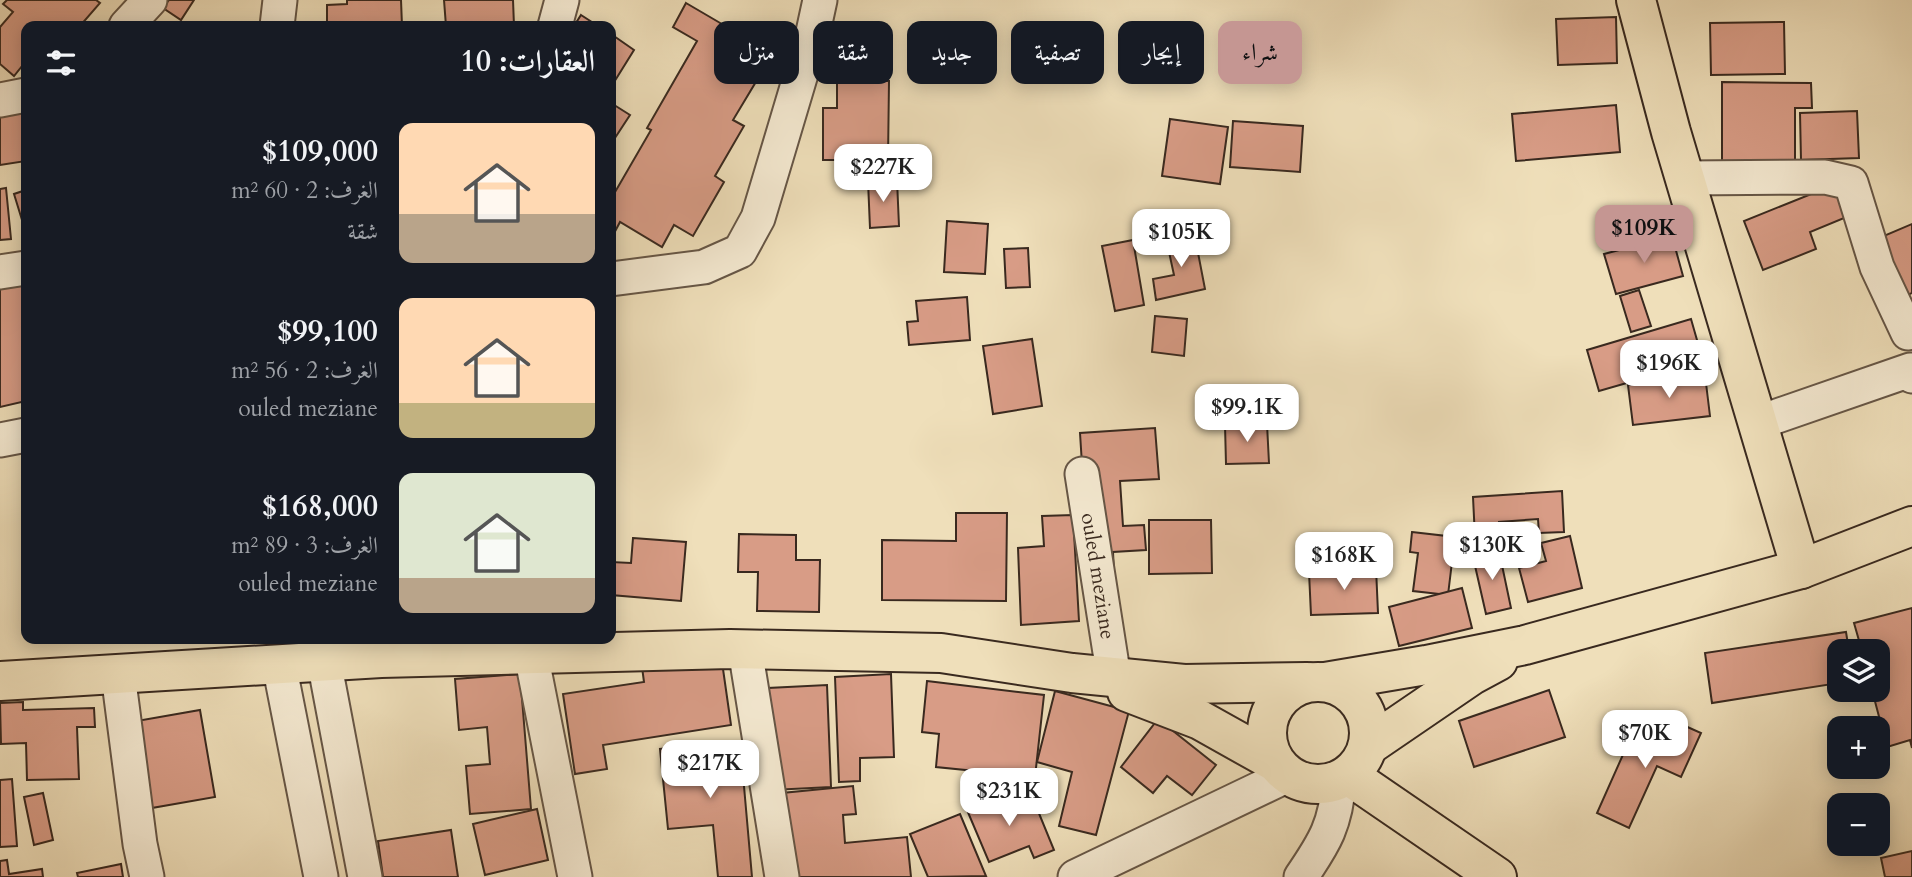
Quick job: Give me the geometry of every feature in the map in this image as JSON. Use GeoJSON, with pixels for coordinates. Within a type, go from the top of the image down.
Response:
{"type":"FeatureCollection","features":[{"type":"Feature","properties":{"kind":"main road"},"geometry":{"type":"LineString","coordinates":[[1636,0],[1685,177],[1801,569]]}},
{"type":"Feature","properties":{"kind":"main road"},"geometry":{"type":"LineString","coordinates":[[0,681],[324,661],[745,649],[941,653],[1072,673],[1184,684],[1316,682],[1426,665],[1525,645],[1801,569],[1912,526]]}},
{"type":"Feature","properties":{"kind":"main road"},"geometry":{"type":"LineString","coordinates":[[1072,673],[1160,703],[1199,720],[1304,783],[1322,785],[1352,767],[1472,675],[1525,645]]}},
{"type":"Feature","properties":{"kind":"main road"},"geometry":{"type":"LineString","coordinates":[[1281,769],[1269,749],[1266,735],[1273,707],[1288,691],[1316,682],[1342,687],[1356,697],[1365,712],[1370,729],[1352,767]]}},
{"type":"Feature","properties":{"kind":"main road"},"geometry":{"type":"LineString","coordinates":[[1352,767],[1497,877]]}},
{"type":"Feature","properties":{"kind":"street"},"geometry":{"type":"LineString","coordinates":[[131,21],[150,0]]}},
{"type":"Feature","properties":{"kind":"street"},"geometry":{"type":"LineString","coordinates":[[278,21],[280,0]]}},
{"type":"Feature","properties":{"kind":"street"},"geometry":{"type":"LineString","coordinates":[[556,21],[562,0]]}},
{"type":"Feature","properties":{"kind":"street"},"geometry":{"type":"LineString","coordinates":[[616,278],[704,267],[740,251],[758,218],[812,37],[820,0]]}},
{"type":"Feature","properties":{"kind":"street"},"geometry":{"type":"LineString","coordinates":[[0,100],[21,96]]}},
{"type":"Feature","properties":{"kind":"street"},"geometry":{"type":"LineString","coordinates":[[1685,177],[1825,177],[1852,183],[1877,267],[1910,332],[1911,373],[1757,423]]}},
{"type":"Feature","properties":{"kind":"street"},"geometry":{"type":"LineString","coordinates":[[0,272],[21,269]]}},
{"type":"Feature","properties":{"kind":"street"},"geometry":{"type":"LineString","coordinates":[[0,440],[21,436]]}},
{"type":"Feature","properties":{"kind":"street","name":"ouled meziane"},"geometry":{"type":"LineString","coordinates":[[1082,474],[1114,678]]}},
{"type":"Feature","properties":{"kind":"street"},"geometry":{"type":"LineString","coordinates":[[745,649],[782,877]]}},
{"type":"Feature","properties":{"kind":"street"},"geometry":{"type":"LineString","coordinates":[[531,654],[575,877]]}},
{"type":"Feature","properties":{"kind":"street"},"geometry":{"type":"LineString","coordinates":[[324,661],[365,877]]}},
{"type":"Feature","properties":{"kind":"street"},"geometry":{"type":"LineString","coordinates":[[279,664],[321,877]]}},
{"type":"Feature","properties":{"kind":"street"},"geometry":{"type":"LineString","coordinates":[[118,674],[140,844],[148,877]]}},
{"type":"Feature","properties":{"kind":"street"},"geometry":{"type":"LineString","coordinates":[[1301,877],[1333,823],[1352,767]]}},
{"type":"Feature","properties":{"kind":"street"},"geometry":{"type":"LineString","coordinates":[[1075,877],[1281,769]]}},
{"type":"Feature","properties":{"kind":"building"},"geometry":{"type":"Polygon","coordinates":[[[7,0],[96,0],[100,3],[84,21],[21,21],[21,67],[14,76],[0,64],[0,27],[13,12],[3,4],[7,0]]]}},
{"type":"Feature","properties":{"kind":"building"},"geometry":{"type":"Polygon","coordinates":[[[169,0],[194,0],[181,20],[163,8],[169,0]]]}},
{"type":"Feature","properties":{"kind":"building"},"geometry":{"type":"Polygon","coordinates":[[[347,0],[401,0],[402,21],[327,21],[327,5],[347,4],[347,0]]]}},
{"type":"Feature","properties":{"kind":"building"},"geometry":{"type":"Polygon","coordinates":[[[444,0],[513,0],[514,21],[446,21],[444,0]]]}},
{"type":"Feature","properties":{"kind":"building"},"geometry":{"type":"Polygon","coordinates":[[[686,3],[717,21],[714,21],[714,84],[755,84],[733,120],[744,126],[715,176],[724,182],[693,236],[674,225],[662,247],[620,222],[616,230],[616,190],[651,130],[647,128],[697,41],[673,27],[686,3]]]}},
{"type":"Feature","properties":{"kind":"building"},"geometry":{"type":"Polygon","coordinates":[[[581,15],[590,21],[577,21],[581,15]]]}},
{"type":"Feature","properties":{"kind":"building"},"geometry":{"type":"Polygon","coordinates":[[[1616,17],[1617,63],[1558,65],[1556,19],[1616,17]]]}},
{"type":"Feature","properties":{"kind":"building"},"geometry":{"type":"Polygon","coordinates":[[[1784,22],[1785,74],[1711,75],[1710,23],[1784,22]]]}},
{"type":"Feature","properties":{"kind":"building"},"geometry":{"type":"Polygon","coordinates":[[[616,37],[634,50],[616,79],[616,37]]]}},
{"type":"Feature","properties":{"kind":"building"},"geometry":{"type":"Polygon","coordinates":[[[1722,82],[1811,83],[1812,108],[1795,108],[1795,161],[1722,161],[1722,82]]]}},
{"type":"Feature","properties":{"kind":"building"},"geometry":{"type":"Polygon","coordinates":[[[837,84],[889,84],[888,160],[823,160],[823,108],[837,108],[837,84]]]}},
{"type":"Feature","properties":{"kind":"building"},"geometry":{"type":"Polygon","coordinates":[[[1616,105],[1620,152],[1516,161],[1512,114],[1616,105]]]}},
{"type":"Feature","properties":{"kind":"building"},"geometry":{"type":"Polygon","coordinates":[[[616,106],[630,115],[616,136],[616,106]]]}},
{"type":"Feature","properties":{"kind":"building"},"geometry":{"type":"Polygon","coordinates":[[[21,111],[21,162],[0,165],[0,114],[21,111]]]}},
{"type":"Feature","properties":{"kind":"building"},"geometry":{"type":"Polygon","coordinates":[[[1857,111],[1859,158],[1801,160],[1800,113],[1857,111]]]}},
{"type":"Feature","properties":{"kind":"building"},"geometry":{"type":"Polygon","coordinates":[[[1170,119],[1228,127],[1220,184],[1162,176],[1170,119]]]}},
{"type":"Feature","properties":{"kind":"building"},"geometry":{"type":"Polygon","coordinates":[[[1233,121],[1303,126],[1300,172],[1230,167],[1233,121]]]}},
{"type":"Feature","properties":{"kind":"building"},"geometry":{"type":"Polygon","coordinates":[[[897,180],[899,226],[870,228],[868,181],[897,180]]]}},
{"type":"Feature","properties":{"kind":"building"},"geometry":{"type":"Polygon","coordinates":[[[1836,184],[1849,216],[1810,232],[1816,249],[1763,270],[1744,221],[1836,184]]]}},
{"type":"Feature","properties":{"kind":"building"},"geometry":{"type":"Polygon","coordinates":[[[6,188],[11,239],[0,240],[0,189],[6,188]]]}},
{"type":"Feature","properties":{"kind":"building"},"geometry":{"type":"Polygon","coordinates":[[[21,192],[21,217],[14,194],[21,192]]]}},
{"type":"Feature","properties":{"kind":"building"},"geometry":{"type":"Polygon","coordinates":[[[947,221],[988,224],[985,274],[944,272],[947,221]]]}},
{"type":"Feature","properties":{"kind":"building"},"geometry":{"type":"Polygon","coordinates":[[[1912,224],[1912,293],[1904,297],[1879,238],[1912,224]]]}},
{"type":"Feature","properties":{"kind":"building"},"geometry":{"type":"Polygon","coordinates":[[[1194,232],[1205,289],[1156,300],[1153,279],[1174,275],[1166,238],[1194,232]]]}},
{"type":"Feature","properties":{"kind":"building"},"geometry":{"type":"Polygon","coordinates":[[[1672,236],[1683,276],[1616,294],[1604,254],[1672,236]]]}},
{"type":"Feature","properties":{"kind":"building"},"geometry":{"type":"Polygon","coordinates":[[[1133,240],[1144,305],[1115,311],[1102,246],[1133,240]]]}},
{"type":"Feature","properties":{"kind":"building"},"geometry":{"type":"Polygon","coordinates":[[[1028,248],[1030,287],[1006,288],[1004,249],[1028,248]]]}},
{"type":"Feature","properties":{"kind":"building"},"geometry":{"type":"Polygon","coordinates":[[[21,275],[21,402],[0,407],[0,279],[21,275]]]}},
{"type":"Feature","properties":{"kind":"building"},"geometry":{"type":"Polygon","coordinates":[[[1639,290],[1651,326],[1631,332],[1620,296],[1639,290]]]}},
{"type":"Feature","properties":{"kind":"building"},"geometry":{"type":"Polygon","coordinates":[[[967,297],[970,340],[909,345],[907,322],[918,321],[916,301],[967,297]]]}},
{"type":"Feature","properties":{"kind":"building"},"geometry":{"type":"Polygon","coordinates":[[[1155,316],[1187,319],[1184,356],[1152,352],[1155,316]]]}},
{"type":"Feature","properties":{"kind":"building"},"geometry":{"type":"Polygon","coordinates":[[[1691,319],[1703,361],[1599,391],[1587,350],[1691,319]]]}},
{"type":"Feature","properties":{"kind":"building"},"geometry":{"type":"Polygon","coordinates":[[[1032,339],[1042,406],[993,414],[983,346],[1032,339]]]}},
{"type":"Feature","properties":{"kind":"building"},"geometry":{"type":"Polygon","coordinates":[[[1705,375],[1710,416],[1633,425],[1628,385],[1705,375]]]}},
{"type":"Feature","properties":{"kind":"building"},"geometry":{"type":"Polygon","coordinates":[[[1267,424],[1269,463],[1226,464],[1225,425],[1267,424]]]}},
{"type":"Feature","properties":{"kind":"building"},"geometry":{"type":"Polygon","coordinates":[[[1155,428],[1159,479],[1120,481],[1123,526],[1144,525],[1146,550],[1113,552],[1114,573],[1089,575],[1080,433],[1155,428]]]}},
{"type":"Feature","properties":{"kind":"building"},"geometry":{"type":"Polygon","coordinates":[[[1562,491],[1564,532],[1539,533],[1538,519],[1499,522],[1500,537],[1475,538],[1473,497],[1562,491]]]}},
{"type":"Feature","properties":{"kind":"building"},"geometry":{"type":"Polygon","coordinates":[[[956,513],[1007,513],[1006,601],[882,600],[882,540],[956,541],[956,513]]]}},
{"type":"Feature","properties":{"kind":"building"},"geometry":{"type":"Polygon","coordinates":[[[1073,515],[1079,621],[1021,625],[1018,548],[1044,546],[1042,516],[1073,515]]]}},
{"type":"Feature","properties":{"kind":"building"},"geometry":{"type":"Polygon","coordinates":[[[1149,520],[1211,520],[1212,573],[1149,574],[1149,520]]]}},
{"type":"Feature","properties":{"kind":"building"},"geometry":{"type":"Polygon","coordinates":[[[1412,532],[1455,537],[1448,595],[1413,591],[1418,553],[1410,552],[1412,532]]]}},
{"type":"Feature","properties":{"kind":"building"},"geometry":{"type":"Polygon","coordinates":[[[739,534],[796,535],[796,560],[820,560],[819,612],[757,611],[758,572],[738,572],[739,534]]]}},
{"type":"Feature","properties":{"kind":"building"},"geometry":{"type":"Polygon","coordinates":[[[1570,536],[1582,588],[1528,602],[1519,568],[1546,561],[1541,543],[1570,536]]]}},
{"type":"Feature","properties":{"kind":"building"},"geometry":{"type":"Polygon","coordinates":[[[633,538],[686,542],[681,601],[616,595],[616,562],[631,563],[633,538]]]}},
{"type":"Feature","properties":{"kind":"building"},"geometry":{"type":"Polygon","coordinates":[[[1499,551],[1511,608],[1486,614],[1473,557],[1499,551]]]}},
{"type":"Feature","properties":{"kind":"building"},"geometry":{"type":"Polygon","coordinates":[[[1376,568],[1378,613],[1311,615],[1309,572],[1376,568]]]}},
{"type":"Feature","properties":{"kind":"building"},"geometry":{"type":"Polygon","coordinates":[[[1462,588],[1472,628],[1399,646],[1389,607],[1462,588]]]}},
{"type":"Feature","properties":{"kind":"building"},"geometry":{"type":"Polygon","coordinates":[[[1912,608],[1912,748],[1910,740],[1890,746],[1890,716],[1879,716],[1875,702],[1890,702],[1890,639],[1859,639],[1854,623],[1912,608]]]}},
{"type":"Feature","properties":{"kind":"building"},"geometry":{"type":"Polygon","coordinates":[[[1846,632],[1847,639],[1827,639],[1827,685],[1712,703],[1705,653],[1846,632]]]}},
{"type":"Feature","properties":{"kind":"building"},"geometry":{"type":"Polygon","coordinates":[[[721,655],[731,725],[603,745],[607,769],[575,774],[563,694],[644,682],[642,667],[721,655]]]}},
{"type":"Feature","properties":{"kind":"building"},"geometry":{"type":"Polygon","coordinates":[[[520,674],[531,809],[470,814],[466,766],[490,764],[487,727],[459,730],[455,679],[520,674]]]}},
{"type":"Feature","properties":{"kind":"building"},"geometry":{"type":"Polygon","coordinates":[[[891,674],[894,757],[860,758],[860,781],[839,782],[835,677],[891,674]]]}},
{"type":"Feature","properties":{"kind":"building"},"geometry":{"type":"Polygon","coordinates":[[[927,681],[1044,695],[1035,777],[936,767],[939,734],[922,732],[927,681]]]}},
{"type":"Feature","properties":{"kind":"building"},"geometry":{"type":"Polygon","coordinates":[[[827,685],[831,787],[772,790],[768,688],[827,685]]]}},
{"type":"Feature","properties":{"kind":"building"},"geometry":{"type":"Polygon","coordinates":[[[1549,690],[1565,737],[1474,767],[1459,721],[1549,690]]]}},
{"type":"Feature","properties":{"kind":"building"},"geometry":{"type":"Polygon","coordinates":[[[1055,691],[1129,711],[1096,835],[1059,826],[1072,772],[1037,762],[1055,691]]]}},
{"type":"Feature","properties":{"kind":"building"},"geometry":{"type":"Polygon","coordinates":[[[23,702],[23,710],[94,708],[95,727],[77,727],[79,779],[27,780],[26,743],[1,744],[0,703],[23,702]]]}},
{"type":"Feature","properties":{"kind":"building"},"geometry":{"type":"Polygon","coordinates":[[[200,710],[215,797],[146,809],[131,722],[200,710]]]}},
{"type":"Feature","properties":{"kind":"building"},"geometry":{"type":"Polygon","coordinates":[[[1158,719],[1216,765],[1192,795],[1167,776],[1153,793],[1121,767],[1158,719]]]}},
{"type":"Feature","properties":{"kind":"building"},"geometry":{"type":"Polygon","coordinates":[[[1674,721],[1701,733],[1681,777],[1657,766],[1629,828],[1597,813],[1634,730],[1664,744],[1674,721]]]}},
{"type":"Feature","properties":{"kind":"building"},"geometry":{"type":"Polygon","coordinates":[[[740,741],[752,877],[718,877],[713,825],[668,829],[660,749],[740,741]]]}},
{"type":"Feature","properties":{"kind":"building"},"geometry":{"type":"Polygon","coordinates":[[[12,779],[17,846],[0,847],[0,780],[12,779]]]}},
{"type":"Feature","properties":{"kind":"building"},"geometry":{"type":"Polygon","coordinates":[[[853,786],[856,814],[843,815],[845,843],[907,837],[911,877],[790,877],[782,793],[853,786]]]}},
{"type":"Feature","properties":{"kind":"building"},"geometry":{"type":"Polygon","coordinates":[[[1010,792],[1019,812],[1036,806],[1054,850],[1034,858],[1029,846],[989,862],[967,810],[1010,792]]]}},
{"type":"Feature","properties":{"kind":"building"},"geometry":{"type":"Polygon","coordinates":[[[43,793],[53,840],[34,845],[24,797],[43,793]]]}},
{"type":"Feature","properties":{"kind":"building"},"geometry":{"type":"Polygon","coordinates":[[[537,809],[548,860],[485,875],[473,824],[537,809]]]}},
{"type":"Feature","properties":{"kind":"building"},"geometry":{"type":"Polygon","coordinates":[[[960,814],[986,876],[928,877],[910,834],[960,814]]]}},
{"type":"Feature","properties":{"kind":"building"},"geometry":{"type":"Polygon","coordinates":[[[451,830],[458,877],[383,877],[378,841],[451,830]]]}},
{"type":"Feature","properties":{"kind":"building"},"geometry":{"type":"Polygon","coordinates":[[[1912,851],[1912,877],[1885,877],[1881,858],[1912,851]]]}},
{"type":"Feature","properties":{"kind":"building"},"geometry":{"type":"Polygon","coordinates":[[[7,860],[9,874],[42,869],[43,877],[0,877],[0,861],[7,860]]]}},
{"type":"Feature","properties":{"kind":"building"},"geometry":{"type":"Polygon","coordinates":[[[121,864],[123,877],[78,877],[77,873],[121,864]]]}}]}
